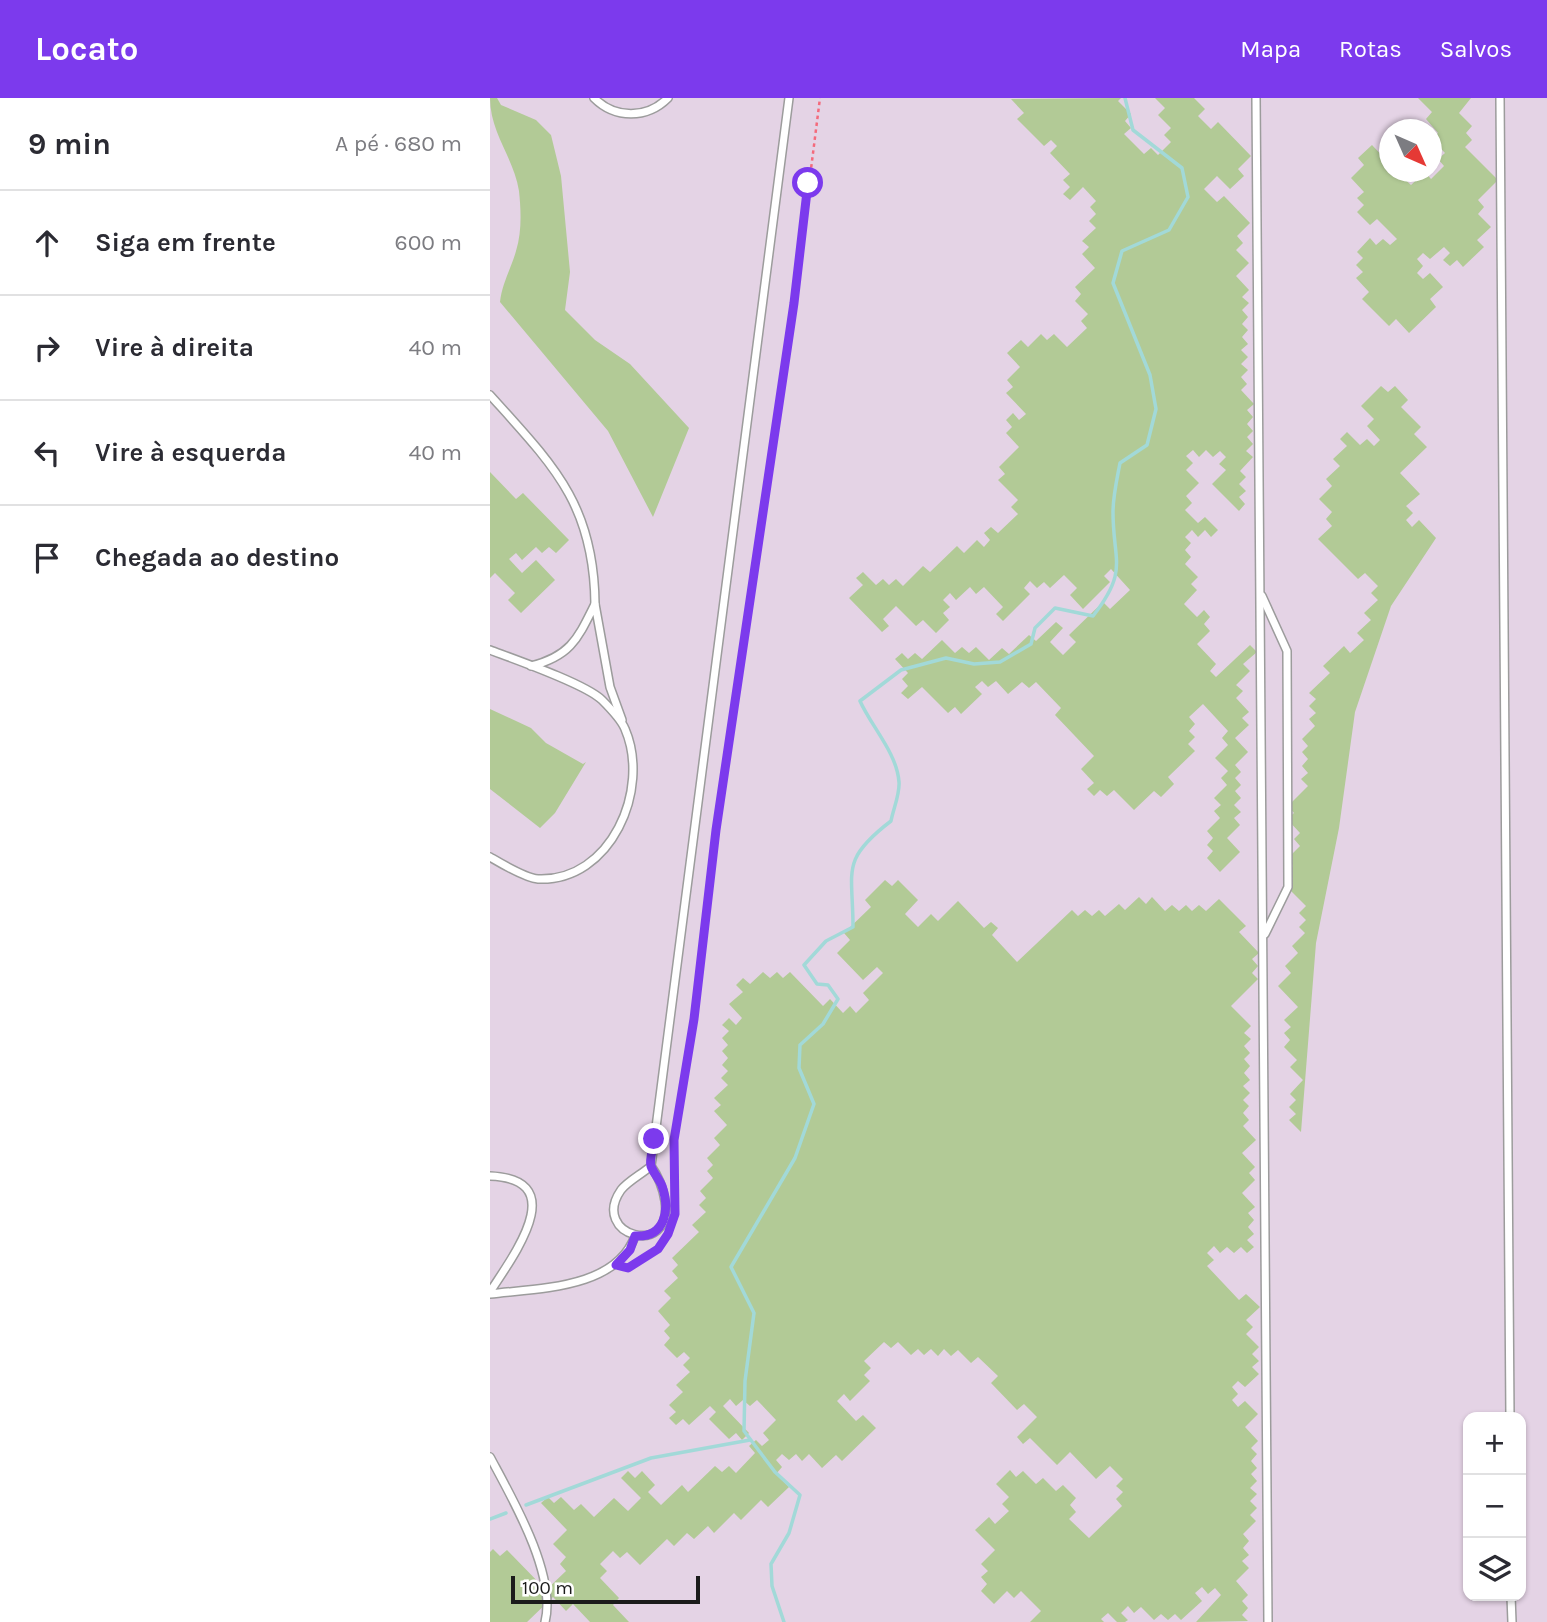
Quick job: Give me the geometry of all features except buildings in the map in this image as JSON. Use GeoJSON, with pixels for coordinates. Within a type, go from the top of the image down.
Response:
{"type":"FeatureCollection","features":[{"type":"Feature","properties":{"kind":"lane"},"geometry":{"type":"LineString","coordinates":[[594,98],[614,112],[635,115],[660,106],[668,98]]}},
{"type":"Feature","properties":{"kind":"lane"},"geometry":{"type":"LineString","coordinates":[[651,1166],[623,1187],[615,1202],[614,1217],[623,1229],[635,1236],[646,1237],[659,1228],[666,1217],[663,1188],[651,1166],[789,98]]}},
{"type":"Feature","properties":{"kind":"lane"},"geometry":{"type":"LineString","coordinates":[[1256,98],[1268,1622]]}},
{"type":"Feature","properties":{"kind":"lane"},"geometry":{"type":"LineString","coordinates":[[1500,98],[1510,1412]]}},
{"type":"Feature","properties":{"kind":"lane"},"geometry":{"type":"LineString","coordinates":[[490,395],[563,479],[578,509],[590,548],[595,604],[610,687],[631,752],[633,791],[615,836],[581,870],[537,879],[490,857]]}},
{"type":"Feature","properties":{"kind":"lane"},"geometry":{"type":"LineString","coordinates":[[1260,593],[1287,650],[1288,887],[1263,937]]}},
{"type":"Feature","properties":{"kind":"lane"},"geometry":{"type":"LineString","coordinates":[[531,666],[557,659],[581,634],[595,604]]}},
{"type":"Feature","properties":{"kind":"lane"},"geometry":{"type":"LineString","coordinates":[[490,650],[600,697],[625,727]]}},
{"type":"Feature","properties":{"kind":"lane"},"geometry":{"type":"LineString","coordinates":[[490,1176],[508,1177],[526,1186],[534,1202],[531,1221],[490,1293]]}},
{"type":"Feature","properties":{"kind":"lane"},"geometry":{"type":"LineString","coordinates":[[490,1293],[582,1279],[616,1265],[630,1250],[635,1236]]}},
{"type":"Feature","properties":{"kind":"lane"},"geometry":{"type":"LineString","coordinates":[[490,1457],[537,1557],[549,1607],[545,1622]]}},
{"type":"Feature","properties":{"kind":"lane"},"geometry":{"type":"LineString","coordinates":[[1511,1601],[1511,1622]]}},
{"type":"Feature","properties":{"kind":"path"},"geometry":{"type":"LineString","coordinates":[[675,1202],[674,1140],[694,1019],[716,830],[794,303],[820,98]]}},
{"type":"Feature","properties":{"kind":"path"},"geometry":{"type":"LineString","coordinates":[[616,1265],[628,1268],[658,1249],[671,1224]]}},
{"type":"Feature","properties":{"kind":"shaded area"},"geometry":{"type":"Polygon","coordinates":[[[490,98],[1547,98],[1547,1622],[490,1622],[490,98]]]}},
{"type":"Feature","properties":{"kind":"green space"},"geometry":{"type":"Polygon","coordinates":[[[490,98],[497,98],[501,105],[536,120],[551,135],[561,176],[570,272],[565,310],[595,340],[630,364],[689,428],[653,517],[608,431],[500,302],[518,244],[520,206],[516,179],[494,123],[490,98]]]}},
{"type":"Feature","properties":{"kind":"green space"},"geometry":{"type":"Polygon","coordinates":[[[1121,98],[1118,101],[1131,114],[1125,121],[1131,128],[1124,134],[1144,154],[1151,148],[1158,155],[1171,142],[1164,135],[1171,128],[1158,115],[1165,108],[1155,98],[1194,98],[1205,109],[1198,116],[1211,129],[1218,122],[1251,156],[1238,169],[1244,176],[1230,189],[1217,176],[1204,189],[1217,202],[1224,196],[1250,223],[1237,236],[1243,243],[1236,250],[1249,263],[1236,276],[1249,290],[1242,297],[1249,303],[1242,310],[1248,317],[1242,324],[1248,330],[1242,337],[1248,344],[1241,350],[1248,357],[1241,364],[1248,370],[1241,377],[1247,384],[1241,390],[1254,404],[1247,410],[1253,417],[1247,424],[1253,431],[1247,437],[1253,444],[1246,451],[1253,457],[1240,471],[1246,477],[1239,484],[1246,491],[1239,497],[1245,504],[1239,511],[1212,484],[1226,470],[1219,464],[1226,457],[1220,451],[1213,457],[1206,450],[1199,457],[1193,450],[1186,456],[1193,463],[1186,470],[1199,483],[1186,496],[1192,503],[1185,510],[1198,523],[1205,517],[1218,530],[1211,537],[1205,530],[1198,537],[1192,530],[1185,537],[1191,543],[1185,550],[1191,557],[1185,564],[1198,577],[1191,584],[1197,590],[1184,604],[1197,617],[1204,610],[1210,617],[1204,624],[1210,631],[1197,644],[1216,664],[1210,671],[1216,677],[1250,645],[1257,652],[1243,664],[1250,671],[1236,685],[1243,691],[1236,698],[1249,712],[1242,718],[1249,725],[1235,738],[1248,752],[1235,765],[1241,772],[1235,778],[1241,785],[1235,791],[1241,798],[1234,805],[1241,812],[1234,818],[1240,825],[1227,838],[1240,852],[1220,872],[1207,858],[1213,851],[1207,845],[1213,838],[1207,831],[1220,818],[1214,811],[1221,805],[1214,798],[1227,785],[1221,778],[1228,771],[1215,758],[1228,745],[1222,738],[1228,731],[1203,704],[1189,717],[1195,724],[1189,731],[1195,737],[1188,744],[1195,751],[1168,777],[1174,784],[1161,797],[1154,791],[1134,810],[1114,790],[1107,796],[1100,790],[1094,796],[1087,789],[1094,783],[1081,769],[1094,756],[1055,715],[1061,708],[1036,682],[1029,688],[1022,682],[1008,694],[996,681],[988,687],[982,681],[975,687],[982,694],[961,714],[955,707],[948,713],[922,687],[908,699],[901,693],[908,686],[902,679],[908,673],[895,659],[902,653],[908,659],[915,653],[922,659],[942,640],[955,653],[962,647],[969,653],[976,647],[989,660],[1002,648],[1009,654],[1029,635],[1036,641],[1056,622],[1063,628],[1050,642],[1063,655],[1076,642],[1069,635],[1103,602],[1110,609],[1130,590],[1111,569],[1104,576],[1110,582],[1083,609],[1070,595],[1077,588],[1064,575],[1050,588],[1044,582],[1037,588],[1030,581],[1024,588],[1030,594],[1003,621],[996,614],[1003,607],[984,587],[976,594],[970,587],[956,600],[950,593],[943,600],[950,607],[943,613],[949,620],[936,633],[923,620],[916,626],[896,606],[883,619],[889,626],[882,632],[849,598],[863,585],[856,578],[863,572],[876,585],[883,579],[889,585],[896,579],[903,586],[923,566],[930,572],[957,546],[964,553],[977,540],[984,547],[990,540],[984,533],[991,527],[998,533],[1018,514],[1011,507],[1018,500],[998,480],[1005,474],[999,467],[1019,447],[1006,433],[1012,427],[1006,420],[1013,413],[1019,420],[1026,414],[1006,393],[1013,387],[1007,380],[1020,367],[1007,353],[1021,340],[1028,347],[1041,334],[1047,340],[1054,334],[1067,347],[1087,328],[1081,321],[1088,314],[1075,301],[1081,294],[1075,287],[1095,268],[1082,254],[1089,247],[1082,241],[1096,228],[1089,221],[1096,214],[1090,207],[1096,201],[1083,187],[1070,200],[1063,194],[1070,187],[1063,180],[1070,174],[1050,153],[1057,146],[1051,140],[1044,146],[1017,119],[1024,113],[1011,99],[1121,98]]]}},
{"type":"Feature","properties":{"kind":"green space"},"geometry":{"type":"Polygon","coordinates":[[[1418,98],[1471,98],[1459,113],[1472,126],[1466,133],[1472,140],[1465,147],[1498,180],[1478,200],[1484,207],[1478,214],[1491,227],[1477,240],[1484,247],[1463,267],[1457,260],[1450,266],[1443,260],[1450,253],[1444,247],[1430,259],[1423,253],[1417,259],[1423,266],[1417,273],[1423,279],[1430,273],[1443,287],[1430,299],[1436,307],[1409,333],[1396,319],[1389,326],[1362,299],[1369,292],[1356,278],[1363,272],[1356,265],[1363,258],[1357,252],[1370,238],[1376,245],[1383,239],[1390,245],[1397,239],[1377,219],[1370,225],[1357,212],[1364,205],[1357,198],[1364,192],[1351,178],[1364,165],[1358,158],[1372,145],[1379,152],[1379,182],[1408,182],[1411,185],[1414,182],[1442,182],[1442,156],[1445,153],[1442,150],[1442,119],[1426,119],[1432,112],[1418,98]]]}},
{"type":"Feature","properties":{"kind":"green space"},"geometry":{"type":"Polygon","coordinates":[[[1381,386],[1388,392],[1395,386],[1408,400],[1401,407],[1421,427],[1414,434],[1427,447],[1400,473],[1420,494],[1406,506],[1413,513],[1406,520],[1412,527],[1419,520],[1436,538],[1391,606],[1355,712],[1339,828],[1316,943],[1301,1132],[1289,1120],[1296,1114],[1289,1107],[1296,1100],[1290,1094],[1303,1080],[1290,1067],[1297,1060],[1284,1047],[1290,1040],[1284,1033],[1291,1027],[1284,1020],[1298,1007],[1278,986],[1291,973],[1285,966],[1298,953],[1292,946],[1305,933],[1299,927],[1306,920],[1299,913],[1306,906],[1286,886],[1293,879],[1286,873],[1293,866],[1287,859],[1300,846],[1294,839],[1300,833],[1287,819],[1294,813],[1288,806],[1308,786],[1301,779],[1308,773],[1302,766],[1308,759],[1302,752],[1308,746],[1302,739],[1315,726],[1309,719],[1316,713],[1309,706],[1316,699],[1309,693],[1330,673],[1323,666],[1344,646],[1350,653],[1364,640],[1357,633],[1371,620],[1364,613],[1378,600],[1371,593],[1378,586],[1365,573],[1358,579],[1318,539],[1332,526],[1326,519],[1332,512],[1319,499],[1332,486],[1326,479],[1340,466],[1333,459],[1347,446],[1340,439],[1347,432],[1360,445],[1367,439],[1374,446],[1380,440],[1367,426],[1374,419],[1361,406],[1381,386]]]}},
{"type":"Feature","properties":{"kind":"green space"},"geometry":{"type":"Polygon","coordinates":[[[490,472],[516,499],[523,493],[569,540],[556,553],[549,547],[542,553],[536,547],[522,560],[516,553],[509,559],[522,573],[536,560],[555,580],[521,613],[508,600],[515,593],[495,573],[490,578],[490,472]]]}},
{"type":"Feature","properties":{"kind":"green space"},"geometry":{"type":"Polygon","coordinates":[[[490,709],[531,728],[546,743],[583,764],[586,762],[555,813],[540,828],[490,789],[490,709]]]}},
{"type":"Feature","properties":{"kind":"green space"},"geometry":{"type":"Polygon","coordinates":[[[885,880],[892,886],[898,880],[918,900],[905,914],[918,927],[931,914],[938,921],[958,901],[984,928],[991,922],[998,928],[992,935],[1017,962],[1072,910],[1078,916],[1085,910],[1092,916],[1099,910],[1105,916],[1119,904],[1125,910],[1139,897],[1146,904],[1152,897],[1165,911],[1172,905],[1179,911],[1186,905],[1192,911],[1199,905],[1206,911],[1219,899],[1246,926],[1239,932],[1259,953],[1252,959],[1258,966],[1252,973],[1258,979],[1231,1006],[1251,1026],[1244,1033],[1251,1039],[1244,1046],[1250,1053],[1244,1059],[1250,1066],[1244,1073],[1250,1080],[1243,1086],[1250,1093],[1243,1100],[1249,1106],[1243,1113],[1249,1120],[1243,1126],[1256,1140],[1242,1153],[1255,1167],[1249,1173],[1255,1180],[1242,1193],[1255,1207],[1248,1213],[1254,1220],[1248,1227],[1254,1234],[1247,1240],[1254,1247],[1247,1253],[1241,1247],[1234,1253],[1227,1247],[1220,1253],[1214,1246],[1207,1253],[1214,1260],[1207,1266],[1239,1300],[1246,1294],[1260,1307],[1246,1320],[1253,1327],[1246,1334],[1259,1347],[1252,1354],[1259,1361],[1252,1367],[1259,1374],[1245,1387],[1238,1381],[1232,1387],[1238,1394],[1232,1400],[1238,1407],[1245,1401],[1258,1414],[1245,1427],[1258,1441],[1251,1448],[1257,1454],[1251,1461],[1257,1468],[1251,1474],[1257,1481],[1250,1488],[1257,1494],[1250,1501],[1257,1508],[1250,1515],[1256,1521],[1243,1534],[1249,1541],[1243,1548],[1249,1555],[1242,1561],[1249,1568],[1236,1581],[1248,1595],[1242,1601],[1248,1608],[1242,1615],[1248,1621],[1196,1622],[1221,1595],[1215,1588],[1208,1594],[1202,1587],[1195,1593],[1202,1601],[1181,1620],[1175,1614],[1168,1620],[1161,1614],[1154,1620],[1141,1607],[1134,1613],[1128,1606],[1121,1613],[1128,1620],[1125,1622],[1117,1622],[1108,1613],[1101,1619],[1104,1622],[1030,1622],[1041,1611],[1021,1591],[1014,1598],[1007,1591],[994,1604],[981,1591],[987,1584],[981,1577],[988,1571],[981,1564],[995,1550],[975,1530],[989,1517],[995,1524],[1009,1511],[1002,1504],[1009,1497],[996,1484],[1010,1470],[1016,1477],[1023,1471],[1036,1484],[1043,1478],[1056,1491],[1063,1485],[1076,1498],[1070,1505],[1076,1512],[1069,1519],[1089,1538],[1122,1506],[1116,1499],[1123,1492],[1116,1486],[1123,1479],[1110,1466],[1096,1479],[1070,1452],[1057,1465],[1030,1438],[1023,1444],[1017,1437],[1037,1417],[1024,1404],[1017,1410],[991,1383],[998,1376],[978,1357],[971,1363],[958,1350],[951,1356],[944,1349],[938,1356],[931,1349],[924,1355],[918,1349],[911,1355],[898,1342],[891,1348],[884,1342],[864,1361],[871,1368],[864,1375],[870,1381],[850,1401],[844,1394],[837,1401],[856,1421],[863,1415],[876,1428],[842,1461],[836,1455],[822,1468],[809,1454],[802,1461],[796,1454],[789,1460],[782,1454],[776,1460],[782,1467],[776,1474],[789,1487],[768,1507],[761,1500],[741,1520],[734,1513],[714,1533],[708,1526],[694,1539],[687,1533],[674,1546],[667,1539],[640,1565],[627,1552],[620,1558],[613,1551],[600,1564],[607,1571],[600,1578],[619,1598],[613,1605],[629,1622],[590,1622],[573,1604],[566,1611],[553,1597],[527,1622],[490,1622],[490,1552],[493,1549],[500,1556],[507,1550],[546,1590],[566,1571],[560,1564],[566,1557],[553,1544],[567,1530],[541,1503],[548,1497],[554,1503],[561,1497],[574,1510],[581,1504],[594,1517],[614,1498],[628,1511],[641,1498],[621,1478],[628,1471],[635,1478],[642,1471],[655,1485],[648,1492],[661,1505],[682,1485],[688,1492],[715,1466],[722,1472],[729,1466],[736,1473],[755,1453],[749,1446],[756,1440],[762,1446],[769,1440],[763,1433],[776,1420],[757,1400],[750,1406],[743,1400],[736,1406],[730,1399],[723,1406],[749,1433],[742,1440],[736,1433],[729,1439],[709,1419],[716,1412],[710,1406],[689,1425],[683,1419],[676,1425],[669,1418],[676,1412],[669,1405],[683,1392],[676,1385],[690,1372],[683,1365],[690,1358],[684,1352],[677,1358],[664,1345],[670,1338],[664,1331],[670,1325],[658,1311],[671,1298],[664,1291],[678,1278],[672,1271],[678,1265],[672,1258],[699,1232],[692,1225],[706,1212],[699,1205],[706,1198],[700,1191],[713,1178],[707,1171],[713,1165],[707,1158],[720,1145],[714,1138],[727,1125],[714,1111],[721,1105],[714,1098],[728,1085],[721,1078],[728,1071],[722,1065],[728,1058],[722,1051],[728,1045],[722,1038],[729,1031],[722,1025],[729,1018],[736,1025],[742,1018],[729,1004],[743,992],[736,985],[743,978],[750,984],[763,972],[770,978],[777,972],[783,978],[790,972],[823,1006],[830,999],[843,1013],[850,1006],[856,1013],[869,1000],[863,993],[883,973],[877,967],[863,980],[837,953],[850,940],[844,933],[871,907],[865,900],[885,880]]]}},
{"type":"Feature","properties":{"kind":"waterway"},"geometry":{"type":"LineString","coordinates":[[784,1622],[772,1586],[771,1564],[789,1533],[800,1495],[775,1472],[744,1431],[745,1381],[754,1313],[731,1267],[795,1158],[814,1104],[799,1068],[800,1045],[823,1024],[838,999],[828,985],[817,984],[804,965],[826,941],[853,927],[853,867],[864,846],[891,821],[897,797],[899,782],[894,761],[860,701],[901,670],[946,658],[974,664],[1000,662],[1031,644],[1035,628],[1055,608],[1093,616],[1115,576],[1113,506],[1120,463],[1147,445],[1156,409],[1150,375],[1113,283],[1122,251],[1169,230],[1188,197],[1182,168],[1133,130],[1125,98]]}},
{"type":"Feature","properties":{"kind":"waterway"},"geometry":{"type":"LineString","coordinates":[[526,1505],[651,1458],[750,1440]]}},
{"type":"Feature","properties":{"kind":"waterway"},"geometry":{"type":"LineString","coordinates":[[490,1519],[506,1513]]}},
{"type":"Feature","properties":{"kind":"route"},"geometry":{"type":"LineString","coordinates":[[654,1139],[651,1166],[663,1188],[666,1217],[659,1228],[646,1237],[635,1236],[630,1250],[616,1265],[628,1268],[658,1249],[668,1234],[675,1214],[674,1140],[694,1019],[716,830],[794,303],[808,183]]}}]}
